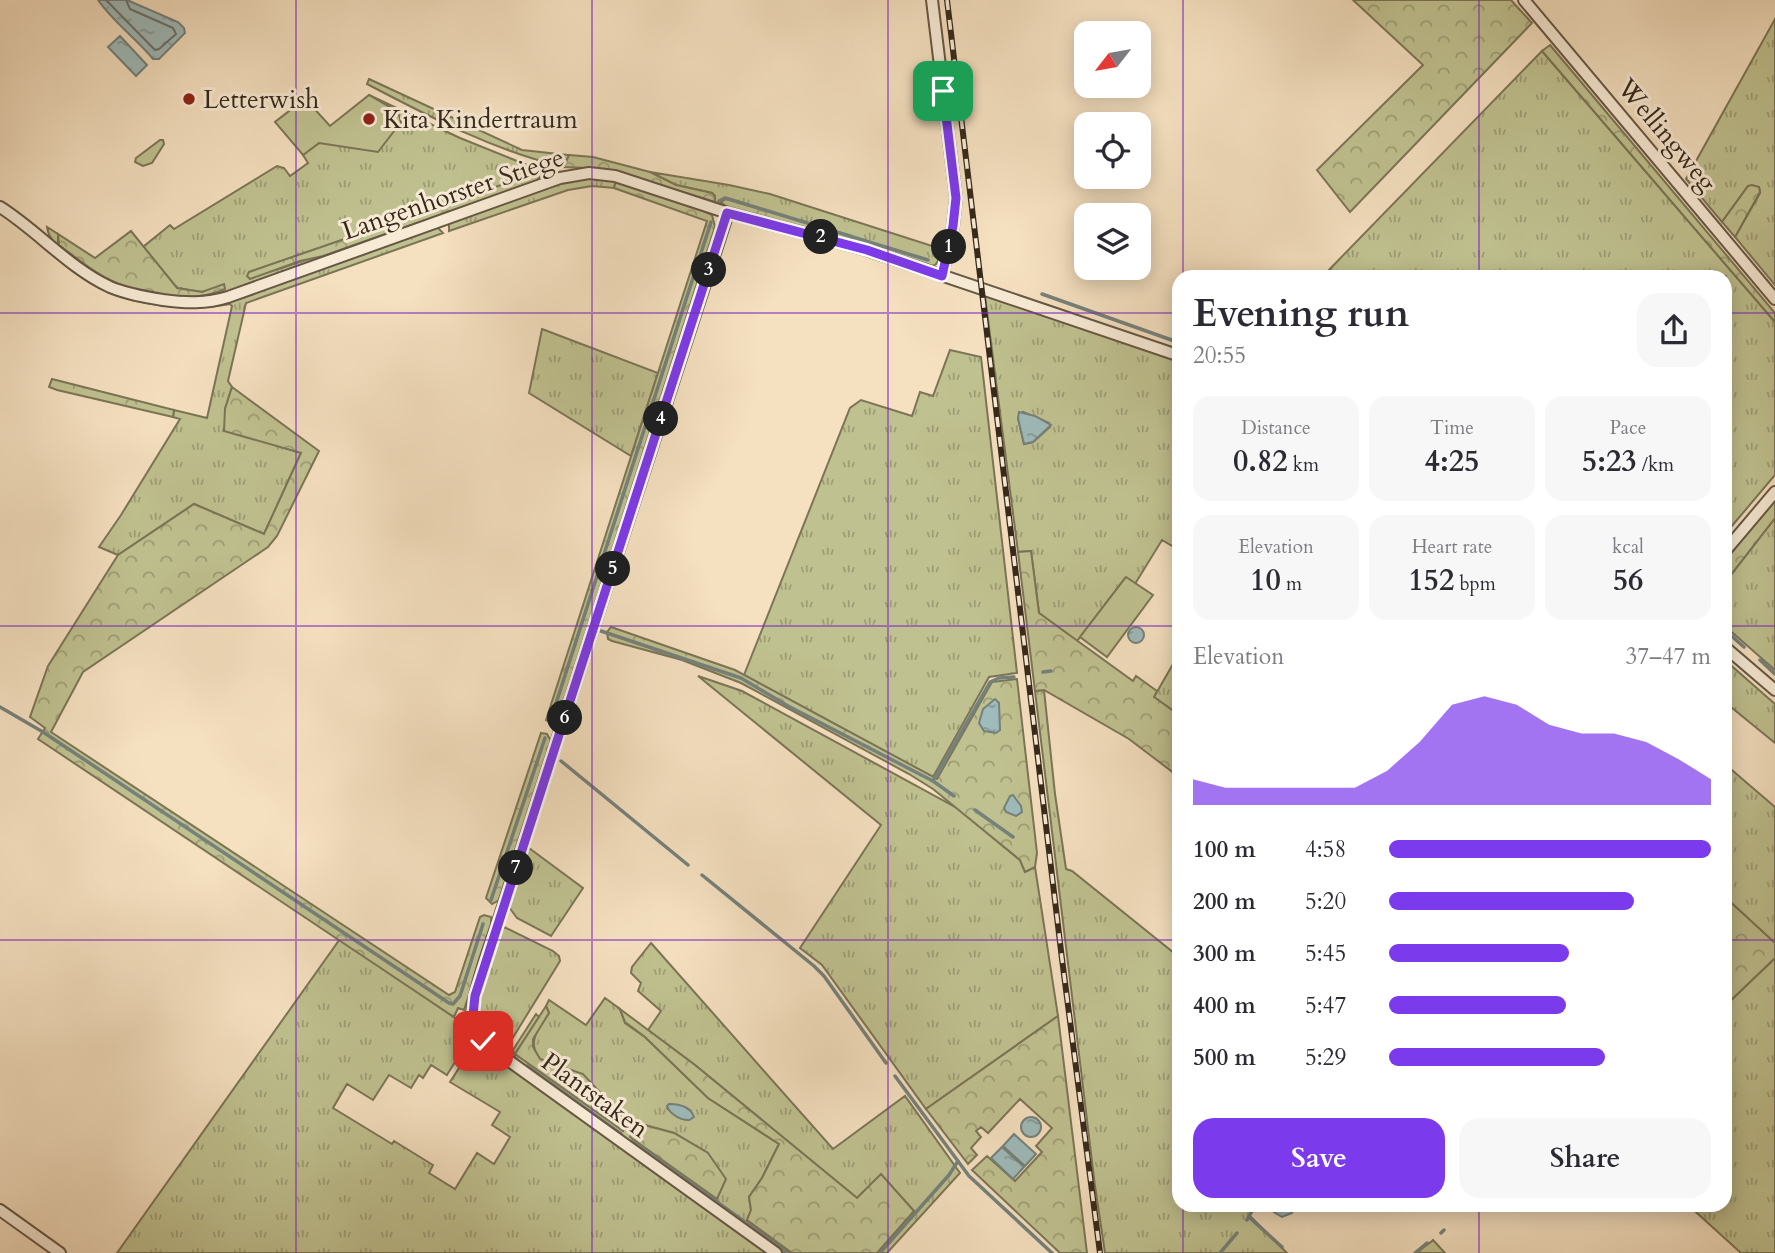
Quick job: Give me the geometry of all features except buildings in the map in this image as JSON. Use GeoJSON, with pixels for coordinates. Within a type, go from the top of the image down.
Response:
{"type":"FeatureCollection","features":[{"type":"Feature","properties":{"kind":"street"},"geometry":{"type":"LineString","coordinates":[[932,0],[956,198],[942,276]]}},
{"type":"Feature","properties":{"kind":"street","name":"Wellingweg"},"geometry":{"type":"LineString","coordinates":[[1524,0],[1775,299]]}},
{"type":"Feature","properties":{"kind":"street","name":"Langenhorster Stiege"},"geometry":{"type":"LineString","coordinates":[[0,207],[88,273],[113,288],[143,296],[198,303],[228,297],[570,175],[589,173],[615,176],[727,213],[867,250],[1172,353]]}},
{"type":"Feature","properties":{"kind":"street","name":"Plantstaken"},"geometry":{"type":"LineString","coordinates":[[727,213],[500,916],[475,996],[471,1021],[476,1034],[487,1045],[776,1253]]}},
{"type":"Feature","properties":{"kind":"street"},"geometry":{"type":"LineString","coordinates":[[1732,543],[1775,492]]}},
{"type":"Feature","properties":{"kind":"street"},"geometry":{"type":"LineString","coordinates":[[1732,653],[1775,690]]}},
{"type":"Feature","properties":{"kind":"street"},"geometry":{"type":"LineString","coordinates":[[0,1210],[60,1253]]}},
{"type":"Feature","properties":{"kind":"green space"},"geometry":{"type":"Polygon","coordinates":[[[1353,0],[1511,0],[1532,23],[1350,212],[1317,170],[1423,65],[1353,0]]]}},
{"type":"Feature","properties":{"kind":"green space"},"geometry":{"type":"Polygon","coordinates":[[[1775,19],[1775,285],[1735,237],[1760,193],[1759,187],[1748,186],[1722,222],[1686,179],[1775,19]]]}},
{"type":"Feature","properties":{"kind":"green space"},"geometry":{"type":"Polygon","coordinates":[[[1550,45],[1775,313],[1775,322],[1732,270],[1542,51],[1550,45]]]}},
{"type":"Feature","properties":{"kind":"green space"},"geometry":{"type":"Polygon","coordinates":[[[1542,51],[1730,270],[1329,270],[1542,51]]]}},
{"type":"Feature","properties":{"kind":"green space"},"geometry":{"type":"Polygon","coordinates":[[[369,79],[522,150],[569,155],[564,167],[513,152],[415,109],[367,84],[369,79]]]}},
{"type":"Feature","properties":{"kind":"green space","name":"Kita Kindertraum"},"geometry":{"type":"Polygon","coordinates":[[[311,94],[314,98],[309,103],[330,126],[369,95],[398,112],[401,122],[378,152],[319,143],[303,155],[275,122],[311,94]]]}},
{"type":"Feature","properties":{"kind":"green space"},"geometry":{"type":"Polygon","coordinates":[[[369,95],[460,138],[542,171],[545,176],[543,180],[218,297],[194,297],[217,293],[225,286],[202,292],[177,288],[143,247],[170,225],[174,229],[277,166],[284,168],[290,176],[308,163],[303,155],[319,143],[398,112],[369,95]],[[542,171],[249,272],[248,276],[323,256],[536,181],[542,176],[542,171]]]}},
{"type":"Feature","properties":{"kind":"green space"},"geometry":{"type":"Polygon","coordinates":[[[163,140],[164,144],[152,163],[143,166],[135,162],[136,158],[163,140]]]}},
{"type":"Feature","properties":{"kind":"green space"},"geometry":{"type":"Polygon","coordinates":[[[569,155],[593,157],[650,172],[676,185],[712,193],[715,202],[607,169],[564,167],[569,155]]]}},
{"type":"Feature","properties":{"kind":"green space"},"geometry":{"type":"Polygon","coordinates":[[[542,171],[536,181],[323,256],[300,261],[250,279],[247,276],[249,272],[542,171]]]}},
{"type":"Feature","properties":{"kind":"green space"},"geometry":{"type":"Polygon","coordinates":[[[650,172],[770,194],[932,246],[939,244],[942,254],[931,267],[851,240],[852,236],[726,199],[721,202],[722,205],[715,202],[712,193],[676,185],[650,172]]]}},
{"type":"Feature","properties":{"kind":"green space"},"geometry":{"type":"Polygon","coordinates":[[[593,177],[616,180],[614,188],[592,186],[568,190],[449,231],[449,223],[562,182],[593,177]]]}},
{"type":"Feature","properties":{"kind":"green space"},"geometry":{"type":"Polygon","coordinates":[[[616,181],[704,211],[712,215],[715,227],[558,719],[551,723],[546,720],[707,221],[614,188],[616,181]]]}},
{"type":"Feature","properties":{"kind":"green space"},"geometry":{"type":"Polygon","coordinates":[[[1748,186],[1759,187],[1760,192],[1735,237],[1722,222],[1748,186]]]}},
{"type":"Feature","properties":{"kind":"green space"},"geometry":{"type":"Polygon","coordinates":[[[726,199],[853,238],[851,240],[726,207],[721,202],[726,199]]]}},
{"type":"Feature","properties":{"kind":"green space"},"geometry":{"type":"Polygon","coordinates":[[[47,227],[58,234],[58,243],[62,247],[102,275],[126,285],[188,297],[157,295],[122,286],[105,278],[58,246],[52,240],[47,227]]]}},
{"type":"Feature","properties":{"kind":"green space"},"geometry":{"type":"Polygon","coordinates":[[[437,227],[443,233],[246,303],[228,381],[232,387],[225,409],[301,453],[264,534],[194,504],[118,555],[99,547],[180,419],[173,417],[174,410],[207,418],[232,306],[188,307],[141,302],[111,292],[86,277],[193,306],[437,227]]]}},
{"type":"Feature","properties":{"kind":"green space"},"geometry":{"type":"Polygon","coordinates":[[[131,231],[177,288],[202,292],[224,284],[225,289],[211,294],[180,297],[132,289],[104,277],[59,245],[58,234],[95,258],[131,231]]]}},
{"type":"Feature","properties":{"kind":"green space"},"geometry":{"type":"Polygon","coordinates":[[[1732,272],[1775,322],[1775,475],[1732,526],[1732,272]]]}},
{"type":"Feature","properties":{"kind":"green space"},"geometry":{"type":"Polygon","coordinates":[[[985,296],[1172,358],[1172,546],[1162,540],[1135,584],[1125,578],[1077,641],[1039,613],[1031,551],[1018,552],[985,296]],[[1023,412],[1018,418],[1024,444],[1033,442],[1050,427],[1049,423],[1023,412]]]}},
{"type":"Feature","properties":{"kind":"green space"},"geometry":{"type":"Polygon","coordinates":[[[542,329],[658,373],[631,456],[529,393],[542,329]]]}},
{"type":"Feature","properties":{"kind":"green space"},"geometry":{"type":"Polygon","coordinates":[[[950,350],[981,357],[1017,673],[989,677],[933,777],[744,675],[850,408],[861,400],[912,416],[920,392],[933,396],[950,350]]]}},
{"type":"Feature","properties":{"kind":"green space"},"geometry":{"type":"Polygon","coordinates":[[[52,379],[174,410],[173,417],[57,390],[49,387],[52,379]]]}},
{"type":"Feature","properties":{"kind":"green space"},"geometry":{"type":"Polygon","coordinates":[[[232,387],[319,451],[277,536],[268,547],[83,672],[51,732],[449,995],[455,992],[480,917],[491,917],[491,927],[464,1010],[458,1008],[454,1017],[38,739],[45,728],[30,717],[48,666],[118,555],[194,504],[264,534],[301,453],[224,431],[225,409],[232,387]]]}},
{"type":"Feature","properties":{"kind":"green space"},"geometry":{"type":"Polygon","coordinates":[[[1775,500],[1775,518],[1732,573],[1732,552],[1775,500]]]}},
{"type":"Feature","properties":{"kind":"green space"},"geometry":{"type":"Polygon","coordinates":[[[1775,518],[1775,670],[1732,632],[1732,573],[1775,518]]]}},
{"type":"Feature","properties":{"kind":"green space"},"geometry":{"type":"Polygon","coordinates":[[[1031,551],[1039,613],[1133,681],[1136,676],[1157,691],[1154,697],[1172,710],[1172,772],[1129,739],[1044,690],[1035,691],[1018,552],[1031,551]]]}},
{"type":"Feature","properties":{"kind":"green space"},"geometry":{"type":"Polygon","coordinates":[[[1126,577],[1153,595],[1107,657],[1080,637],[1126,577]]]}},
{"type":"Feature","properties":{"kind":"green space"},"geometry":{"type":"Polygon","coordinates":[[[611,627],[735,670],[937,779],[992,682],[1017,679],[1037,853],[1035,867],[1025,872],[1020,860],[933,789],[909,774],[741,683],[682,660],[612,641],[608,639],[607,632],[611,627]]]}},
{"type":"Feature","properties":{"kind":"green space"},"geometry":{"type":"Polygon","coordinates":[[[1172,666],[1172,710],[1154,697],[1172,666]]]}},
{"type":"Feature","properties":{"kind":"green space"},"geometry":{"type":"Polygon","coordinates":[[[1732,666],[1775,704],[1775,743],[1732,708],[1732,666]]]}},
{"type":"Feature","properties":{"kind":"green space"},"geometry":{"type":"Polygon","coordinates":[[[698,676],[742,691],[959,809],[1020,860],[1025,872],[1035,867],[1058,1016],[926,1109],[822,965],[800,948],[881,825],[698,676]]]}},
{"type":"Feature","properties":{"kind":"green space"},"geometry":{"type":"Polygon","coordinates":[[[1044,690],[1066,869],[1072,871],[1172,951],[1172,1212],[1251,1212],[1249,1215],[1287,1253],[1105,1253],[1035,691],[1044,690]]]}},
{"type":"Feature","properties":{"kind":"green space"},"geometry":{"type":"Polygon","coordinates":[[[541,733],[547,734],[551,745],[499,900],[492,904],[486,898],[541,733]]]}},
{"type":"Feature","properties":{"kind":"green space"},"geometry":{"type":"Polygon","coordinates":[[[1732,770],[1775,807],[1775,943],[1732,904],[1732,770]]]}},
{"type":"Feature","properties":{"kind":"green space"},"geometry":{"type":"Polygon","coordinates":[[[529,848],[583,888],[551,936],[517,918],[509,907],[529,848]]]}},
{"type":"Feature","properties":{"kind":"green space"},"geometry":{"type":"Polygon","coordinates":[[[1732,904],[1775,943],[1775,958],[1732,999],[1732,904]]]}},
{"type":"Feature","properties":{"kind":"green space"},"geometry":{"type":"Polygon","coordinates":[[[504,927],[553,951],[560,961],[509,1044],[502,1047],[490,1040],[483,1031],[479,1010],[483,986],[504,927]]]}},
{"type":"Feature","properties":{"kind":"green space"},"geometry":{"type":"Polygon","coordinates":[[[340,939],[458,1020],[463,1027],[464,1041],[447,1075],[431,1065],[423,1078],[419,1075],[411,1088],[389,1075],[373,1100],[347,1084],[333,1108],[433,1165],[429,1173],[455,1189],[477,1153],[494,1164],[510,1137],[492,1125],[500,1112],[450,1082],[470,1051],[481,1046],[770,1253],[117,1253],[340,939]]]}},
{"type":"Feature","properties":{"kind":"green space"},"geometry":{"type":"Polygon","coordinates":[[[651,943],[833,1149],[905,1096],[960,1173],[887,1253],[877,1253],[914,1211],[881,1175],[857,1198],[695,1065],[648,1030],[661,1011],[638,991],[641,983],[631,973],[632,967],[651,943]]]}},
{"type":"Feature","properties":{"kind":"green space"},"geometry":{"type":"Polygon","coordinates":[[[1775,958],[1775,1253],[1741,1253],[1696,1212],[1732,1212],[1732,999],[1775,958]]]}},
{"type":"Feature","properties":{"kind":"green space"},"geometry":{"type":"Polygon","coordinates":[[[605,998],[620,1009],[625,1023],[645,1037],[708,1098],[779,1144],[749,1197],[751,1210],[747,1220],[792,1253],[780,1253],[516,1061],[513,1050],[536,1014],[539,1017],[515,1054],[624,1118],[583,1075],[540,1059],[536,1053],[534,1041],[549,1013],[546,1006],[549,1000],[586,1025],[605,998]],[[669,1104],[667,1108],[674,1115],[689,1120],[691,1111],[669,1104]],[[637,1123],[631,1136],[708,1153],[674,1133],[637,1123]]]}},
{"type":"Feature","properties":{"kind":"green space"},"geometry":{"type":"Polygon","coordinates":[[[546,1006],[549,1013],[533,1039],[533,1047],[540,1059],[583,1074],[624,1118],[626,1125],[623,1131],[515,1054],[546,1006]]]}},
{"type":"Feature","properties":{"kind":"green space"},"geometry":{"type":"Polygon","coordinates":[[[620,1009],[695,1065],[857,1198],[881,1174],[914,1211],[877,1253],[792,1253],[747,1220],[751,1210],[749,1197],[779,1144],[708,1098],[645,1037],[625,1022],[620,1009]]]}},
{"type":"Feature","properties":{"kind":"green space"},"geometry":{"type":"Polygon","coordinates":[[[1058,1016],[1087,1253],[1060,1253],[972,1170],[987,1156],[1015,1181],[1042,1152],[1036,1146],[1052,1128],[1020,1099],[988,1133],[981,1127],[976,1131],[981,1137],[971,1148],[977,1155],[968,1164],[926,1109],[1058,1016]]]}},
{"type":"Feature","properties":{"kind":"green space"},"geometry":{"type":"Polygon","coordinates":[[[637,1123],[674,1133],[708,1153],[726,1179],[717,1199],[630,1137],[637,1123]]]}},
{"type":"Feature","properties":{"kind":"green space"},"geometry":{"type":"Polygon","coordinates":[[[1432,1241],[1445,1253],[1416,1253],[1432,1241]]]}},
{"type":"Feature","properties":{"kind":"water"},"geometry":{"type":"Polygon","coordinates":[[[98,0],[127,0],[178,22],[185,33],[159,59],[153,59],[98,0]]]}},
{"type":"Feature","properties":{"kind":"water"},"geometry":{"type":"Polygon","coordinates":[[[120,36],[147,65],[136,76],[108,47],[120,36]]]}},
{"type":"Feature","properties":{"kind":"water"},"geometry":{"type":"Polygon","coordinates":[[[1019,412],[1035,416],[1051,425],[1033,442],[1024,444],[1019,412]]]}},
{"type":"Feature","properties":{"kind":"water"},"geometry":{"type":"Polygon","coordinates":[[[1133,627],[1139,627],[1144,635],[1142,641],[1133,643],[1128,638],[1128,632],[1133,627]]]}},
{"type":"Feature","properties":{"kind":"water"},"geometry":{"type":"Polygon","coordinates":[[[995,699],[999,703],[1000,730],[996,733],[984,731],[979,723],[983,709],[995,699]]]}},
{"type":"Feature","properties":{"kind":"water"},"geometry":{"type":"Polygon","coordinates":[[[1013,795],[1022,812],[1016,816],[1006,812],[1004,808],[1013,795]]]}},
{"type":"Feature","properties":{"kind":"water"},"geometry":{"type":"Polygon","coordinates":[[[669,1104],[684,1106],[694,1117],[689,1120],[679,1118],[668,1109],[669,1104]]]}},
{"type":"Feature","properties":{"kind":"water"},"geometry":{"type":"Polygon","coordinates":[[[1031,1117],[1038,1120],[1041,1127],[1038,1134],[1031,1137],[1024,1134],[1021,1127],[1024,1120],[1031,1117]]]}},
{"type":"Feature","properties":{"kind":"water"},"geometry":{"type":"Polygon","coordinates":[[[1014,1134],[1036,1154],[1025,1166],[1003,1146],[1014,1134]]]}},
{"type":"Feature","properties":{"kind":"water"},"geometry":{"type":"Polygon","coordinates":[[[1002,1147],[1024,1167],[1013,1179],[991,1158],[1002,1147]]]}},
{"type":"Feature","properties":{"kind":"water"},"geometry":{"type":"Polygon","coordinates":[[[1274,1212],[1292,1212],[1292,1213],[1282,1217],[1274,1212]]]}},
{"type":"Feature","properties":{"kind":"waterway"},"geometry":{"type":"LineString","coordinates":[[719,201],[725,198],[928,260]]}},
{"type":"Feature","properties":{"kind":"waterway"},"geometry":{"type":"LineString","coordinates":[[551,719],[711,222]]}},
{"type":"Feature","properties":{"kind":"waterway"},"geometry":{"type":"LineString","coordinates":[[1042,294],[1172,340]]}},
{"type":"Feature","properties":{"kind":"waterway"},"geometry":{"type":"LineString","coordinates":[[601,631],[741,678],[788,706],[933,781],[954,796]]}},
{"type":"Feature","properties":{"kind":"waterway"},"geometry":{"type":"LineString","coordinates":[[1732,636],[1744,647]]}},
{"type":"Feature","properties":{"kind":"waterway"},"geometry":{"type":"LineString","coordinates":[[1760,660],[1775,674]]}},
{"type":"Feature","properties":{"kind":"waterway"},"geometry":{"type":"LineString","coordinates":[[1043,672],[1051,671]]}},
{"type":"Feature","properties":{"kind":"waterway"},"geometry":{"type":"LineString","coordinates":[[933,781],[990,682],[1014,677]]}},
{"type":"Feature","properties":{"kind":"waterway"},"geometry":{"type":"LineString","coordinates":[[0,707],[43,732],[449,1003],[453,1004],[460,996],[483,924]]}},
{"type":"Feature","properties":{"kind":"waterway"},"geometry":{"type":"LineString","coordinates":[[491,900],[545,738]]}},
{"type":"Feature","properties":{"kind":"waterway"},"geometry":{"type":"LineString","coordinates":[[561,761],[688,865]]}},
{"type":"Feature","properties":{"kind":"waterway"},"geometry":{"type":"LineString","coordinates":[[975,810],[1013,837]]}},
{"type":"Feature","properties":{"kind":"waterway"},"geometry":{"type":"LineString","coordinates":[[702,875],[824,976],[886,1063]]}},
{"type":"Feature","properties":{"kind":"waterway"},"geometry":{"type":"LineString","coordinates":[[527,1066],[621,1134]]}},
{"type":"Feature","properties":{"kind":"waterway"},"geometry":{"type":"LineString","coordinates":[[895,1076],[969,1176],[1052,1253]]}},
{"type":"Feature","properties":{"kind":"waterway"},"geometry":{"type":"LineString","coordinates":[[632,1141],[788,1253]]}},
{"type":"Feature","properties":{"kind":"waterway"},"geometry":{"type":"LineString","coordinates":[[880,1253],[949,1175],[958,1161]]}},
{"type":"Feature","properties":{"kind":"waterway"},"geometry":{"type":"LineString","coordinates":[[1247,1220],[1252,1212]]}},
{"type":"Feature","properties":{"kind":"waterway"},"geometry":{"type":"LineString","coordinates":[[1249,1217],[1282,1247]]}},
{"type":"Feature","properties":{"kind":"waterway"},"geometry":{"type":"LineString","coordinates":[[1441,1233],[1444,1230]]}},
{"type":"Feature","properties":{"kind":"waterway"},"geometry":{"type":"LineString","coordinates":[[1220,1253],[1237,1233]]}},
{"type":"Feature","properties":{"kind":"waterway"},"geometry":{"type":"LineString","coordinates":[[1415,1253],[1427,1243]]}},
{"type":"Feature","properties":{"kind":"railway"},"geometry":{"type":"LineString","coordinates":[[947,0],[1100,1253]]}},
{"type":"Feature","properties":{"kind":"place","name":"Letterwish"},"geometry":{"type":"Point","coordinates":[189,99]}},
{"type":"Feature","properties":{"kind":"place","name":"Kita Kindertraum"},"geometry":{"type":"Point","coordinates":[369,119]}},
{"type":"Feature","properties":{"kind":"route"},"geometry":{"type":"LineString","coordinates":[[483,1041],[472,1025],[475,996],[727,213],[867,250],[942,276],[956,209],[943,91]]}}]}
